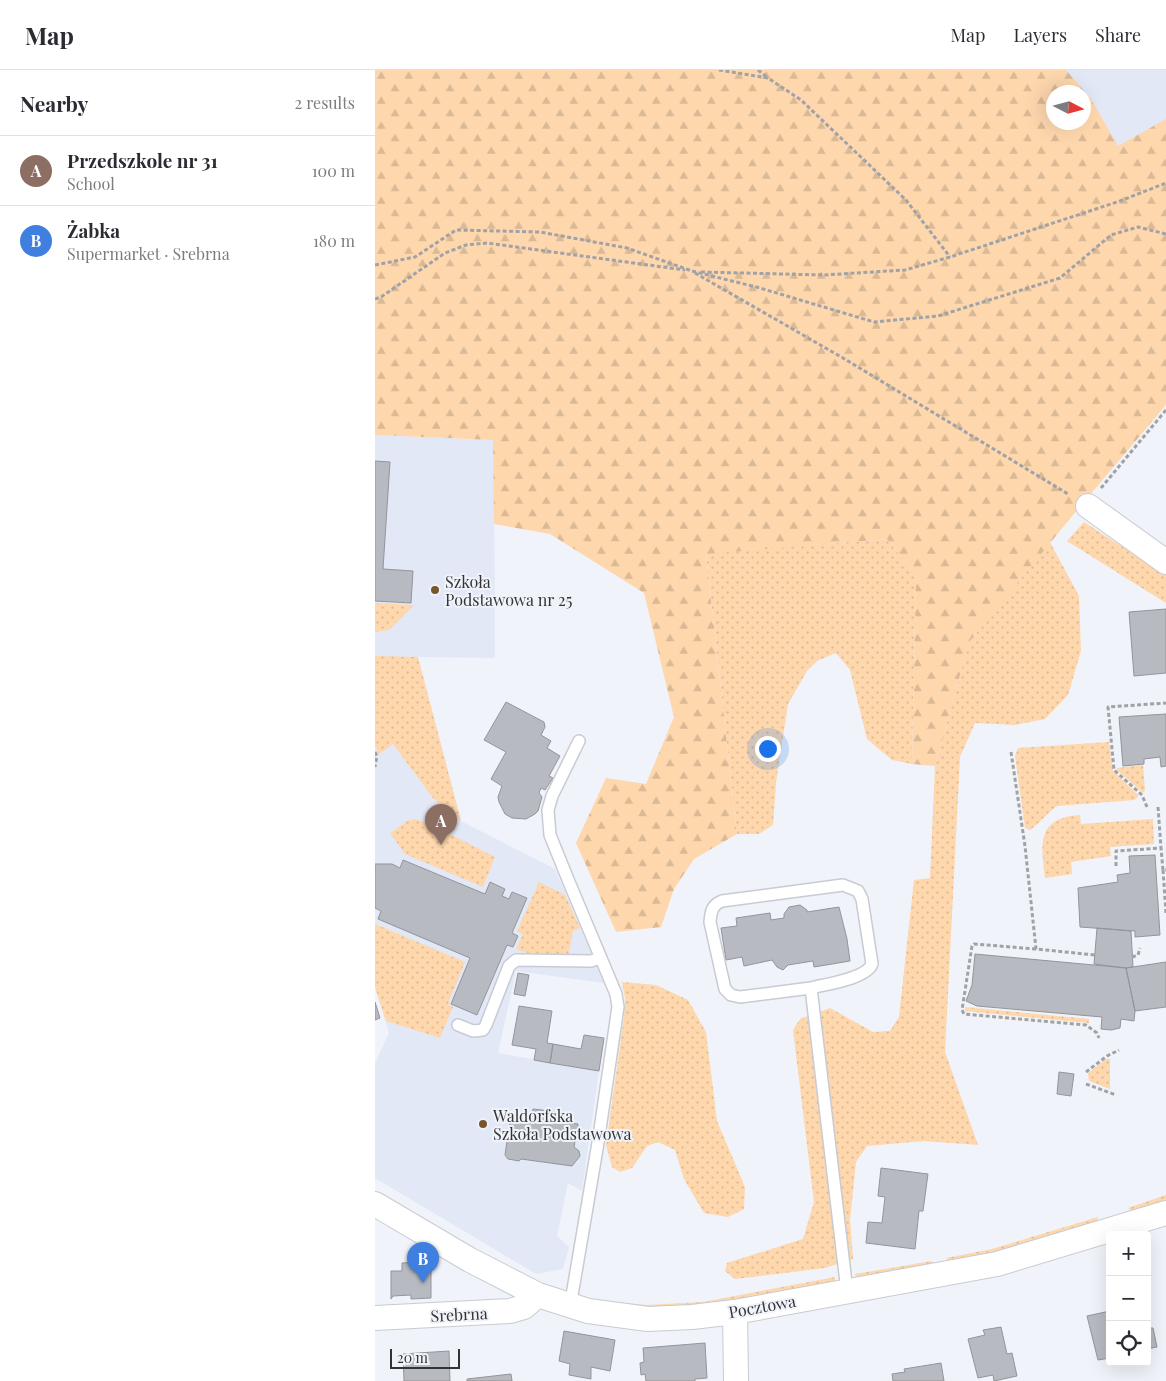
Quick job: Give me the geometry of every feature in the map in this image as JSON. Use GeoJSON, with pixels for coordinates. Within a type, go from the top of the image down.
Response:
{"type":"FeatureCollection","features":[{"type":"Feature","properties":{"kind":"street"},"geometry":{"type":"LineString","coordinates":[[1089,506],[1166,562]]}},
{"type":"Feature","properties":{"kind":"street","name":"Pocztowa"},"geometry":{"type":"LineString","coordinates":[[375,1204],[470,1260],[538,1295],[570,1307],[607,1315],[647,1319],[735,1312],[997,1264],[1166,1213]]}},
{"type":"Feature","properties":{"kind":"street","name":"Srebrna"},"geometry":{"type":"LineString","coordinates":[[375,1318],[510,1311],[524,1307],[538,1295]]}},
{"type":"Feature","properties":{"kind":"street"},"geometry":{"type":"LineString","coordinates":[[735,1312],[736,1381]]}},
{"type":"Feature","properties":{"kind":"lane"},"geometry":{"type":"LineString","coordinates":[[570,1307],[598,1143],[618,1007],[616,994],[550,835],[549,810],[552,796],[579,741]]}},
{"type":"Feature","properties":{"kind":"lane"},"geometry":{"type":"LineString","coordinates":[[843,885],[858,891],[862,899],[872,964],[871,968],[863,974],[811,988],[740,997],[731,995],[725,989],[710,922],[712,908],[716,903],[843,885]]}},
{"type":"Feature","properties":{"kind":"lane"},"geometry":{"type":"LineString","coordinates":[[458,1025],[473,1031],[483,1030],[509,966],[516,960],[591,961],[601,958]]}},
{"type":"Feature","properties":{"kind":"lane"},"geometry":{"type":"LineString","coordinates":[[811,988],[847,1291]]}},
{"type":"Feature","properties":{"kind":"path"},"geometry":{"type":"LineString","coordinates":[[719,70],[768,78]]}},
{"type":"Feature","properties":{"kind":"path"},"geometry":{"type":"LineString","coordinates":[[759,70],[801,100],[906,200],[950,257]]}},
{"type":"Feature","properties":{"kind":"path"},"geometry":{"type":"LineString","coordinates":[[375,299],[381,297],[445,253],[466,245],[487,244],[692,271],[824,275],[905,270],[1120,201],[1166,183]]}},
{"type":"Feature","properties":{"kind":"path"},"geometry":{"type":"LineString","coordinates":[[375,265],[415,256],[456,230],[540,232],[627,248],[692,271],[760,288],[874,322],[938,316],[1060,278],[1111,235],[1138,227],[1166,234]]}},
{"type":"Feature","properties":{"kind":"path"},"geometry":{"type":"LineString","coordinates":[[692,271],[843,358],[1089,506],[1101,488],[1166,410]]}},
{"type":"Feature","properties":{"kind":"path"},"geometry":{"type":"LineString","coordinates":[[1147,807],[1142,796],[1114,770],[1108,707],[1166,703]]}},
{"type":"Feature","properties":{"kind":"path"},"geometry":{"type":"LineString","coordinates":[[375,752],[377,756],[375,767]]}},
{"type":"Feature","properties":{"kind":"path"},"geometry":{"type":"LineString","coordinates":[[1011,752],[1025,846],[1036,949]]}},
{"type":"Feature","properties":{"kind":"path"},"geometry":{"type":"LineString","coordinates":[[1158,807],[1161,848],[1165,870],[1166,913]]}},
{"type":"Feature","properties":{"kind":"path"},"geometry":{"type":"LineString","coordinates":[[1116,866],[1115,851],[1161,848]]}},
{"type":"Feature","properties":{"kind":"path"},"geometry":{"type":"LineString","coordinates":[[1095,955],[974,944],[972,946],[962,1010],[963,1014],[1086,1024],[1097,1033],[1099,1038]]}},
{"type":"Feature","properties":{"kind":"path"},"geometry":{"type":"LineString","coordinates":[[1132,957],[1138,955],[1140,948]]}},
{"type":"Feature","properties":{"kind":"path"},"geometry":{"type":"LineString","coordinates":[[1087,1072],[1107,1056],[1119,1050]]}},
{"type":"Feature","properties":{"kind":"path"},"geometry":{"type":"LineString","coordinates":[[1086,1084],[1116,1095]]}},
{"type":"Feature","properties":{"kind":"shaded area"},"geometry":{"type":"Polygon","coordinates":[[[839,70],[1166,70],[1166,157],[1148,164],[839,70]]]}},
{"type":"Feature","properties":{"kind":"shaded area"},"geometry":{"type":"Polygon","coordinates":[[[375,435],[494,440],[495,658],[418,657],[461,821],[555,869],[604,983],[516,971],[498,1053],[599,1071],[582,1191],[568,1183],[557,1236],[569,1247],[563,1269],[536,1274],[375,1178],[375,1063],[389,1033],[375,987],[375,435]]]}},
{"type":"Feature","properties":{"kind":"green space"},"geometry":{"type":"Polygon","coordinates":[[[375,70],[1066,70],[1079,85],[1046,85],[1046,130],[1091,130],[1091,99],[1118,146],[1166,119],[1166,405],[969,642],[935,766],[912,764],[916,575],[887,539],[706,554],[737,834],[694,859],[674,889],[661,927],[616,932],[576,843],[606,778],[646,784],[674,717],[644,593],[550,534],[494,524],[493,440],[375,435],[375,70]]]}},
{"type":"Feature","properties":{"kind":"green space"},"geometry":{"type":"Polygon","coordinates":[[[1084,522],[1166,575],[1166,603],[1067,541],[1084,522]]]}},
{"type":"Feature","properties":{"kind":"green space"},"geometry":{"type":"Polygon","coordinates":[[[887,539],[916,575],[912,764],[892,760],[867,739],[850,670],[836,653],[817,661],[807,671],[788,704],[776,783],[773,825],[759,834],[737,834],[706,553],[887,539]]]}},
{"type":"Feature","properties":{"kind":"green space"},"geometry":{"type":"Polygon","coordinates":[[[1050,542],[1079,596],[1081,651],[1068,695],[1045,719],[1015,725],[975,723],[960,757],[945,1052],[978,1145],[924,1141],[867,1146],[856,1162],[850,1220],[853,1259],[825,1268],[735,1279],[725,1271],[727,1263],[803,1239],[814,1202],[793,1030],[800,1019],[830,1008],[873,1032],[890,1031],[899,1017],[914,880],[930,878],[935,766],[969,642],[1050,542]]]}},
{"type":"Feature","properties":{"kind":"green space"},"geometry":{"type":"Polygon","coordinates":[[[375,603],[414,605],[389,630],[375,632],[375,603]]]}},
{"type":"Feature","properties":{"kind":"green space"},"geometry":{"type":"Polygon","coordinates":[[[375,656],[418,657],[461,821],[433,798],[393,744],[379,754],[375,746],[375,656]]]}},
{"type":"Feature","properties":{"kind":"green space"},"geometry":{"type":"Polygon","coordinates":[[[1109,742],[1113,771],[1139,796],[1134,800],[1057,806],[1030,830],[1025,828],[1015,756],[1018,748],[1109,742]]]}},
{"type":"Feature","properties":{"kind":"green space"},"geometry":{"type":"Polygon","coordinates":[[[1143,765],[1145,790],[1143,793],[1117,768],[1143,765]]]}},
{"type":"Feature","properties":{"kind":"green space"},"geometry":{"type":"Polygon","coordinates":[[[1080,815],[1081,824],[1153,819],[1154,844],[1110,847],[1111,856],[1071,862],[1072,874],[1045,878],[1044,835],[1055,821],[1080,815]]]}},
{"type":"Feature","properties":{"kind":"green space"},"geometry":{"type":"Polygon","coordinates":[[[415,819],[430,824],[495,857],[483,887],[405,854],[390,833],[407,821],[415,819]]]}},
{"type":"Feature","properties":{"kind":"green space"},"geometry":{"type":"Polygon","coordinates":[[[539,882],[565,895],[580,928],[573,931],[568,956],[528,953],[516,949],[523,934],[517,931],[539,882]]]}},
{"type":"Feature","properties":{"kind":"green space"},"geometry":{"type":"Polygon","coordinates":[[[375,924],[465,962],[448,1004],[453,1007],[440,1038],[386,1021],[375,987],[375,924]]]}},
{"type":"Feature","properties":{"kind":"green space"},"geometry":{"type":"Polygon","coordinates":[[[622,982],[656,985],[688,1000],[706,1032],[717,1121],[745,1187],[744,1209],[728,1217],[704,1213],[684,1179],[675,1150],[658,1142],[647,1146],[632,1168],[620,1172],[612,1167],[606,1145],[624,1017],[625,998],[622,982]]]}},
{"type":"Feature","properties":{"kind":"green space"},"geometry":{"type":"Polygon","coordinates":[[[965,1007],[1089,1019],[1089,1023],[965,1011],[965,1007]]]}},
{"type":"Feature","properties":{"kind":"green space"},"geometry":{"type":"Polygon","coordinates":[[[1106,1059],[1110,1059],[1110,1089],[1089,1081],[1088,1073],[1106,1059]]]}},
{"type":"Feature","properties":{"kind":"green space"},"geometry":{"type":"Polygon","coordinates":[[[1166,1195],[1166,1201],[1132,1212],[1128,1208],[1166,1195]]]}},
{"type":"Feature","properties":{"kind":"green space"},"geometry":{"type":"Polygon","coordinates":[[[1098,1217],[1096,1225],[1019,1248],[951,1263],[946,1258],[992,1249],[1098,1217]]]}},
{"type":"Feature","properties":{"kind":"green space"},"geometry":{"type":"Polygon","coordinates":[[[932,1261],[933,1265],[856,1279],[855,1274],[932,1261]]]}},
{"type":"Feature","properties":{"kind":"green space"},"geometry":{"type":"Polygon","coordinates":[[[835,1277],[835,1283],[704,1306],[648,1308],[614,1305],[617,1302],[647,1305],[703,1302],[835,1277]]]}},
{"type":"Feature","properties":{"kind":"building"},"geometry":{"type":"Polygon","coordinates":[[[375,461],[390,462],[383,569],[413,571],[411,603],[375,601],[375,461]]]}},
{"type":"Feature","properties":{"kind":"building"},"geometry":{"type":"Polygon","coordinates":[[[1166,609],[1166,673],[1134,676],[1129,612],[1166,609]]]}},
{"type":"Feature","properties":{"kind":"building"},"geometry":{"type":"Polygon","coordinates":[[[506,702],[544,722],[545,727],[541,735],[551,741],[547,748],[560,756],[549,776],[553,778],[545,790],[541,788],[539,793],[542,797],[538,811],[526,819],[512,818],[505,814],[498,797],[502,786],[491,779],[506,752],[484,740],[506,702]]]}},
{"type":"Feature","properties":{"kind":"building"},"geometry":{"type":"Polygon","coordinates":[[[1166,714],[1166,766],[1161,767],[1160,757],[1144,759],[1144,764],[1123,766],[1119,717],[1166,714]]]}},
{"type":"Feature","properties":{"kind":"building"},"geometry":{"type":"Polygon","coordinates":[[[1155,855],[1160,935],[1135,937],[1135,931],[1080,927],[1078,888],[1118,882],[1117,875],[1130,873],[1129,856],[1155,855]]]}},
{"type":"Feature","properties":{"kind":"building"},"geometry":{"type":"Polygon","coordinates":[[[403,860],[485,894],[490,882],[505,889],[502,896],[509,899],[512,892],[527,898],[512,933],[518,936],[513,947],[507,945],[477,1015],[451,1004],[470,958],[378,919],[381,911],[375,908],[375,864],[392,864],[400,868],[403,860]]]}},
{"type":"Feature","properties":{"kind":"building"},"geometry":{"type":"Polygon","coordinates":[[[800,905],[807,912],[839,907],[850,961],[814,967],[813,961],[788,965],[783,970],[777,967],[772,960],[744,966],[742,957],[726,960],[721,928],[737,926],[736,918],[770,913],[771,920],[784,918],[784,914],[789,907],[800,905]]]}},
{"type":"Feature","properties":{"kind":"building"},"geometry":{"type":"Polygon","coordinates":[[[1097,928],[1131,931],[1133,967],[1126,968],[1094,964],[1097,928]]]}},
{"type":"Feature","properties":{"kind":"building"},"geometry":{"type":"Polygon","coordinates":[[[975,954],[1126,968],[1135,1011],[1134,1021],[1121,1019],[1120,1028],[1111,1030],[1101,1029],[1102,1017],[977,1006],[966,1001],[972,985],[975,954]]]}},
{"type":"Feature","properties":{"kind":"building"},"geometry":{"type":"Polygon","coordinates":[[[1166,962],[1166,1007],[1135,1011],[1126,968],[1166,962]]]}},
{"type":"Feature","properties":{"kind":"building"},"geometry":{"type":"Polygon","coordinates":[[[518,973],[529,975],[525,996],[514,994],[518,973]]]}},
{"type":"Feature","properties":{"kind":"building"},"geometry":{"type":"Polygon","coordinates":[[[375,1002],[380,1018],[375,1020],[375,1002]]]}},
{"type":"Feature","properties":{"kind":"building"},"geometry":{"type":"Polygon","coordinates":[[[519,1006],[552,1011],[547,1043],[553,1044],[550,1063],[534,1060],[536,1049],[512,1045],[519,1006]]]}},
{"type":"Feature","properties":{"kind":"building"},"geometry":{"type":"Polygon","coordinates":[[[584,1035],[604,1038],[599,1071],[550,1063],[553,1044],[581,1049],[584,1035]]]}},
{"type":"Feature","properties":{"kind":"building"},"geometry":{"type":"Polygon","coordinates":[[[1059,1072],[1074,1074],[1071,1096],[1057,1094],[1059,1072]]]}},
{"type":"Feature","properties":{"kind":"building"},"geometry":{"type":"Polygon","coordinates":[[[533,1109],[558,1112],[557,1121],[578,1124],[574,1147],[579,1151],[580,1156],[572,1166],[521,1159],[519,1161],[508,1159],[505,1155],[511,1114],[532,1117],[533,1109]]]}},
{"type":"Feature","properties":{"kind":"building"},"geometry":{"type":"Polygon","coordinates":[[[881,1168],[928,1174],[923,1211],[919,1211],[915,1249],[866,1243],[868,1222],[882,1223],[885,1197],[878,1196],[881,1168]]]}},
{"type":"Feature","properties":{"kind":"building"},"geometry":{"type":"Polygon","coordinates":[[[419,1262],[419,1270],[431,1270],[431,1298],[411,1299],[411,1295],[393,1296],[391,1299],[391,1271],[402,1271],[402,1263],[419,1262]]]}},
{"type":"Feature","properties":{"kind":"building"},"geometry":{"type":"Polygon","coordinates":[[[1106,1312],[1106,1359],[1098,1360],[1087,1316],[1106,1312]]]}},
{"type":"Feature","properties":{"kind":"building"},"geometry":{"type":"Polygon","coordinates":[[[1001,1327],[1007,1354],[1012,1353],[1017,1376],[994,1381],[993,1375],[978,1378],[968,1339],[985,1335],[983,1330],[1001,1327]]]}},
{"type":"Feature","properties":{"kind":"building"},"geometry":{"type":"Polygon","coordinates":[[[1151,1328],[1153,1328],[1157,1347],[1151,1348],[1151,1328]]]}},
{"type":"Feature","properties":{"kind":"building"},"geometry":{"type":"Polygon","coordinates":[[[564,1331],[615,1340],[610,1371],[591,1367],[591,1379],[569,1375],[570,1364],[559,1361],[564,1331]]]}},
{"type":"Feature","properties":{"kind":"building"},"geometry":{"type":"Polygon","coordinates":[[[705,1343],[707,1378],[695,1379],[695,1381],[646,1381],[645,1374],[641,1375],[640,1363],[644,1362],[643,1348],[705,1343]]]}},
{"type":"Feature","properties":{"kind":"building"},"geometry":{"type":"Polygon","coordinates":[[[449,1351],[450,1381],[404,1381],[403,1354],[449,1351]]]}},
{"type":"Feature","properties":{"kind":"building"},"geometry":{"type":"Polygon","coordinates":[[[941,1363],[944,1381],[893,1381],[892,1374],[905,1372],[904,1369],[941,1363]]]}},
{"type":"Feature","properties":{"kind":"building"},"geometry":{"type":"Polygon","coordinates":[[[511,1374],[512,1381],[467,1381],[467,1379],[511,1374]]]}},
{"type":"Feature","properties":{"kind":"place","name":"Szkoła Podstawowa nr 25"},"geometry":{"type":"Point","coordinates":[435,590]}},
{"type":"Feature","properties":{"kind":"place","name":"Przedszkole nr 31"},"geometry":{"type":"Point","coordinates":[441,845]}},
{"type":"Feature","properties":{"kind":"place","name":"Waldorfska Szkoła Podstawowa"},"geometry":{"type":"Point","coordinates":[483,1124]}},
{"type":"Feature","properties":{"kind":"place","name":"Żabka"},"geometry":{"type":"Point","coordinates":[423,1283]}}]}
